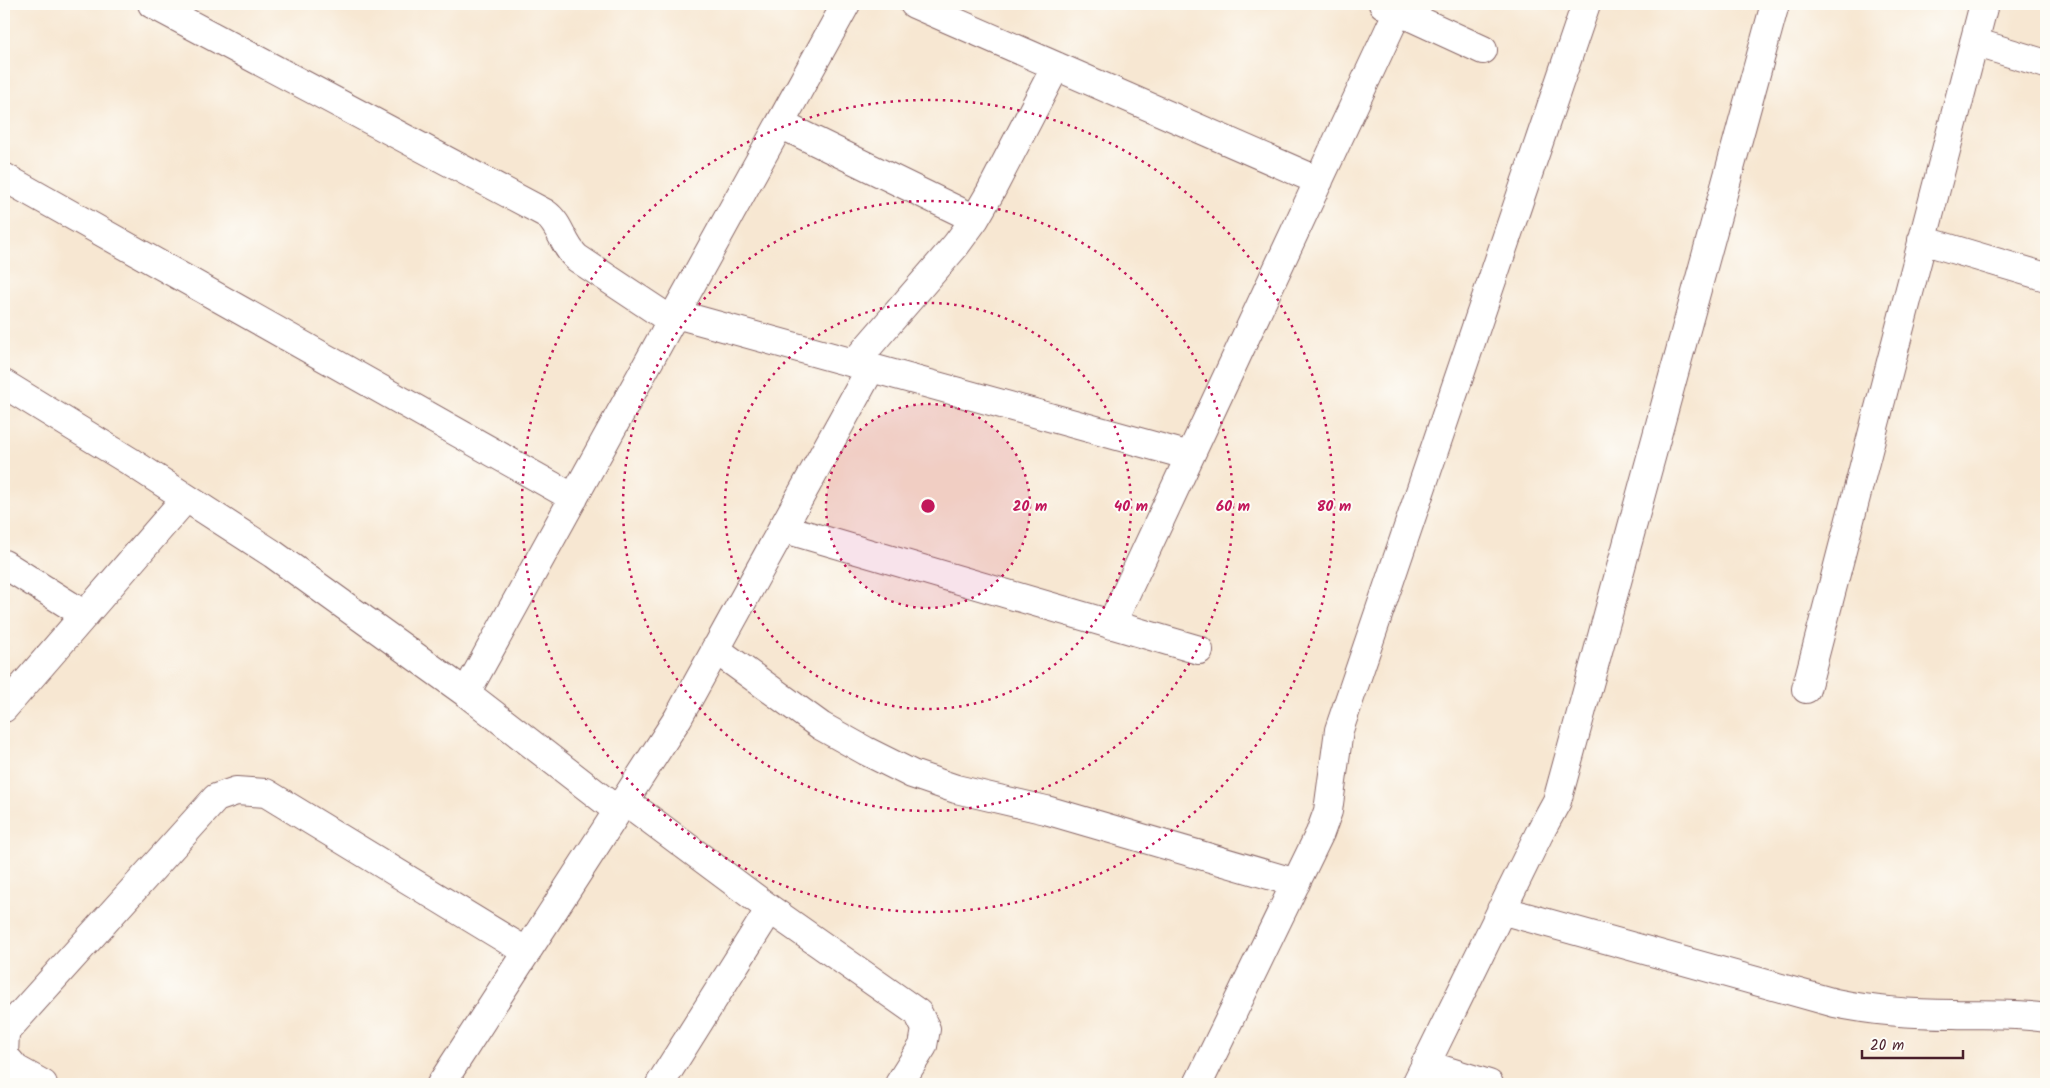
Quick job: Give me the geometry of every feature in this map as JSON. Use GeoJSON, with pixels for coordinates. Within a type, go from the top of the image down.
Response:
{"type":"FeatureCollection","features":[{"type":"Feature","properties":{"kind":"street"},"geometry":{"type":"LineString","coordinates":[[152,4],[546,213],[555,222],[565,246],[577,258],[674,318],[862,366],[1190,456]]}},
{"type":"Feature","properties":{"kind":"street"},"geometry":{"type":"LineString","coordinates":[[466,693],[846,4]]}},
{"type":"Feature","properties":{"kind":"street"},"geometry":{"type":"LineString","coordinates":[[914,4],[1319,181]]}},
{"type":"Feature","properties":{"kind":"street"},"geometry":{"type":"LineString","coordinates":[[1198,1084],[1320,833],[1328,812],[1339,730],[1586,4]]}},
{"type":"Feature","properties":{"kind":"street"},"geometry":{"type":"LineString","coordinates":[[1488,1084],[1420,1074],[1557,802],[1775,4]]}},
{"type":"Feature","properties":{"kind":"street"},"geometry":{"type":"LineString","coordinates":[[1806,689],[1984,4]]}},
{"type":"Feature","properties":{"kind":"street"},"geometry":{"type":"LineString","coordinates":[[1111,624],[1319,181],[1390,7],[1483,50]]}},
{"type":"Feature","properties":{"kind":"street"},"geometry":{"type":"LineString","coordinates":[[1974,42],[2046,64]]}},
{"type":"Feature","properties":{"kind":"street"},"geometry":{"type":"LineString","coordinates":[[441,1084],[678,718],[782,528],[862,366],[975,219],[1056,66]]}},
{"type":"Feature","properties":{"kind":"street"},"geometry":{"type":"LineString","coordinates":[[780,124],[975,219]]}},
{"type":"Feature","properties":{"kind":"street"},"geometry":{"type":"LineString","coordinates":[[4,177],[574,498]]}},
{"type":"Feature","properties":{"kind":"street"},"geometry":{"type":"LineString","coordinates":[[1922,240],[2046,277]]}},
{"type":"Feature","properties":{"kind":"street"},"geometry":{"type":"LineString","coordinates":[[4,384],[274,554],[621,805],[918,1013],[926,1030],[923,1046],[899,1084]]}},
{"type":"Feature","properties":{"kind":"street"},"geometry":{"type":"LineString","coordinates":[[4,708],[186,498]]}},
{"type":"Feature","properties":{"kind":"street"},"geometry":{"type":"LineString","coordinates":[[782,528],[1199,650]]}},
{"type":"Feature","properties":{"kind":"street"},"geometry":{"type":"LineString","coordinates":[[4,564],[85,615]]}},
{"type":"Feature","properties":{"kind":"street"},"geometry":{"type":"LineString","coordinates":[[715,648],[821,726],[912,774],[956,788],[1046,810],[1296,883]]}},
{"type":"Feature","properties":{"kind":"street"},"geometry":{"type":"LineString","coordinates":[[43,1084],[16,1069],[4,1055],[5,1032],[216,798],[236,791],[266,792],[527,952]]}},
{"type":"Feature","properties":{"kind":"street"},"geometry":{"type":"LineString","coordinates":[[660,1084],[770,909]]}},
{"type":"Feature","properties":{"kind":"street"},"geometry":{"type":"LineString","coordinates":[[1501,910],[1858,1008],[1942,1014],[2028,1015],[2046,1018]]}}]}
